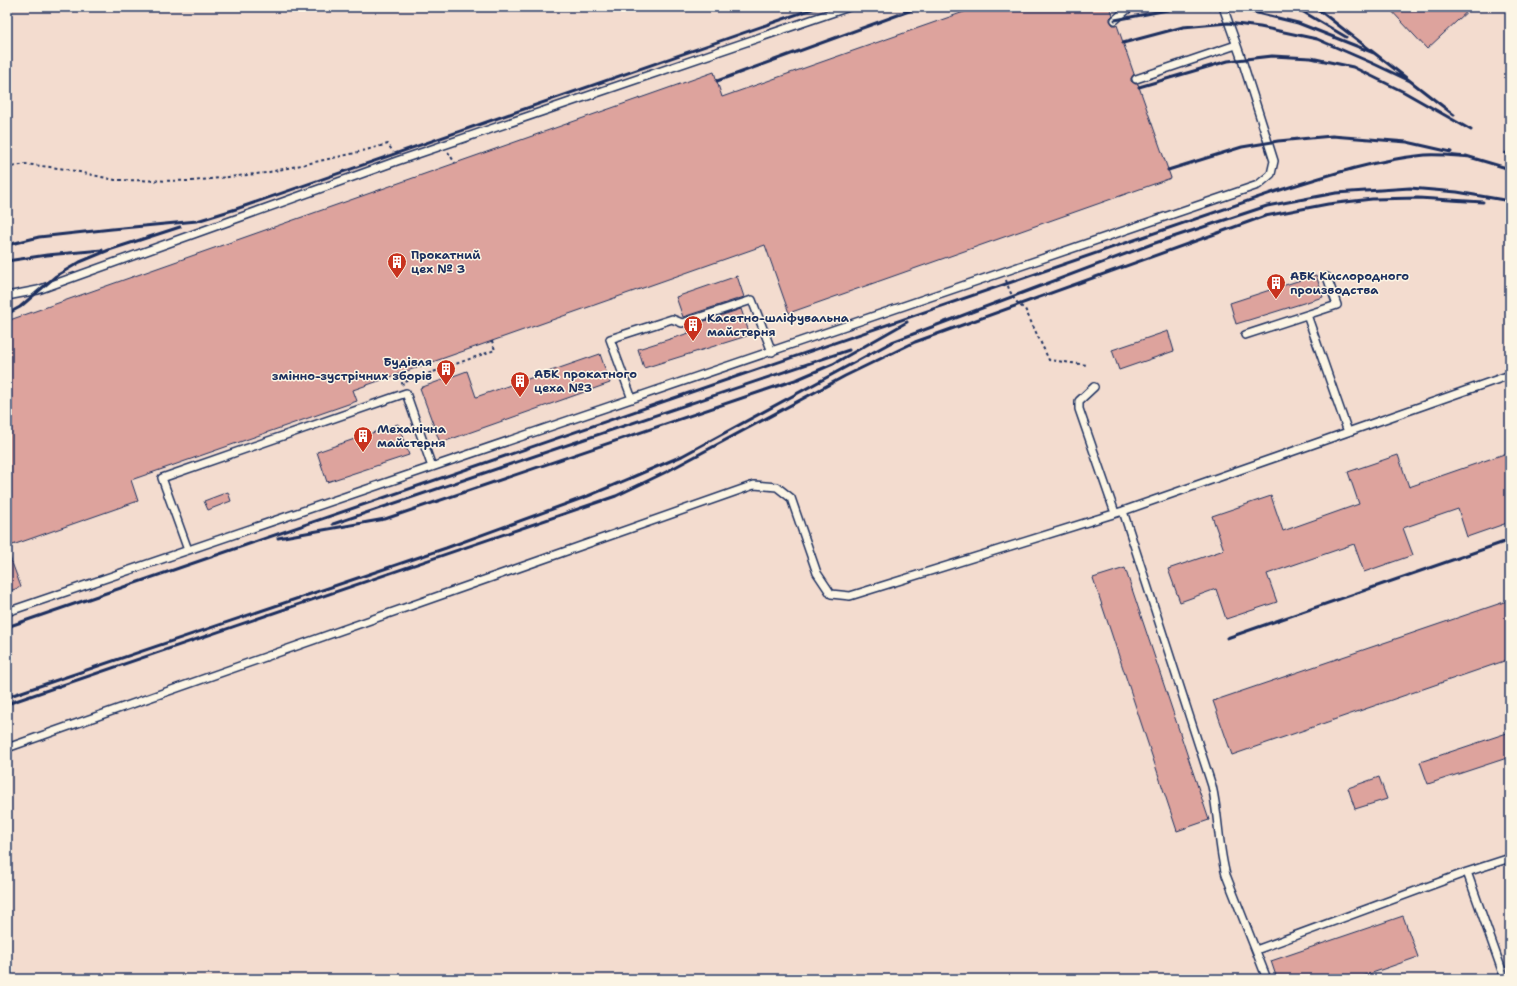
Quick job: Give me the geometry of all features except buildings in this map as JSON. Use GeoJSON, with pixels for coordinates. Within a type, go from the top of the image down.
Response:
{"type":"FeatureCollection","features":[{"type":"Feature","properties":{"kind":"lane"},"geometry":{"type":"LineString","coordinates":[[7,296],[38,290],[397,162],[849,7]]}},
{"type":"Feature","properties":{"kind":"lane"},"geometry":{"type":"LineString","coordinates":[[1115,20],[1130,7]]}},
{"type":"Feature","properties":{"kind":"lane"},"geometry":{"type":"LineString","coordinates":[[7,612],[1258,185],[1271,174],[1274,161],[1223,7]]}},
{"type":"Feature","properties":{"kind":"lane"},"geometry":{"type":"LineString","coordinates":[[1136,79],[1236,45]]}},
{"type":"Feature","properties":{"kind":"lane"},"geometry":{"type":"LineString","coordinates":[[1245,334],[1337,305],[1327,277]]}},
{"type":"Feature","properties":{"kind":"lane"},"geometry":{"type":"LineString","coordinates":[[632,399],[610,339],[672,319],[682,323],[752,300],[772,352]]}},
{"type":"Feature","properties":{"kind":"lane"},"geometry":{"type":"LineString","coordinates":[[1307,315],[1348,432]]}},
{"type":"Feature","properties":{"kind":"lane"},"geometry":{"type":"LineString","coordinates":[[7,748],[754,485],[777,487],[791,498],[817,573],[831,594],[850,596],[1123,511],[1510,375]]}},
{"type":"Feature","properties":{"kind":"lane"},"geometry":{"type":"LineString","coordinates":[[1094,387],[1079,401],[1079,409],[1115,513]]}},
{"type":"Feature","properties":{"kind":"lane"},"geometry":{"type":"LineString","coordinates":[[188,550],[162,478],[406,393],[432,467]]}},
{"type":"Feature","properties":{"kind":"lane"},"geometry":{"type":"LineString","coordinates":[[1123,511],[1212,786],[1216,804],[1221,859],[1266,979]]}},
{"type":"Feature","properties":{"kind":"lane"},"geometry":{"type":"LineString","coordinates":[[1256,950],[1467,872],[1510,858]]}},
{"type":"Feature","properties":{"kind":"lane"},"geometry":{"type":"LineString","coordinates":[[1467,872],[1505,979]]}},
{"type":"Feature","properties":{"kind":"path"},"geometry":{"type":"LineString","coordinates":[[7,168],[25,164],[66,169],[115,180],[192,181],[265,173],[388,144],[397,162]]}},
{"type":"Feature","properties":{"kind":"path"},"geometry":{"type":"LineString","coordinates":[[447,149],[455,163]]}},
{"type":"Feature","properties":{"kind":"path"},"geometry":{"type":"LineString","coordinates":[[1004,272],[1012,297],[1025,309],[1049,360],[1087,365]]}},
{"type":"Feature","properties":{"kind":"path"},"geometry":{"type":"LineString","coordinates":[[406,393],[402,383],[495,350],[492,341]]}},
{"type":"Feature","properties":{"kind":"shaded area"},"geometry":{"type":"Polygon","coordinates":[[[7,7],[1510,7],[1510,979],[7,979],[7,7]]]}},
{"type":"Feature","properties":{"kind":"railway"},"geometry":{"type":"LineString","coordinates":[[7,245],[39,237],[197,221],[236,209],[818,7]]}},
{"type":"Feature","properties":{"kind":"railway"},"geometry":{"type":"LineString","coordinates":[[717,81],[920,7]]}},
{"type":"Feature","properties":{"kind":"railway"},"geometry":{"type":"LineString","coordinates":[[1295,7],[1346,37]]}},
{"type":"Feature","properties":{"kind":"railway"},"geometry":{"type":"LineString","coordinates":[[1315,7],[1454,115]]}},
{"type":"Feature","properties":{"kind":"railway"},"geometry":{"type":"LineString","coordinates":[[1115,20],[1178,8],[1223,8],[1249,11],[1298,23],[1374,53]]}},
{"type":"Feature","properties":{"kind":"railway"},"geometry":{"type":"LineString","coordinates":[[1123,43],[1183,27],[1228,23],[1260,27],[1317,39],[1410,81]]}},
{"type":"Feature","properties":{"kind":"railway"},"geometry":{"type":"LineString","coordinates":[[1139,87],[1228,61],[1272,56],[1311,58],[1353,67],[1404,92],[1471,130]]}},
{"type":"Feature","properties":{"kind":"railway"},"geometry":{"type":"LineString","coordinates":[[1168,170],[1242,147],[1278,141],[1332,136],[1407,142],[1451,152]]}},
{"type":"Feature","properties":{"kind":"railway"},"geometry":{"type":"LineString","coordinates":[[1506,153],[1510,155]]}},
{"type":"Feature","properties":{"kind":"railway"},"geometry":{"type":"LineString","coordinates":[[7,627],[1277,191],[1350,169],[1406,157],[1425,155],[1470,157]]}},
{"type":"Feature","properties":{"kind":"railway"},"geometry":{"type":"LineString","coordinates":[[1466,156],[1510,169]]}},
{"type":"Feature","properties":{"kind":"railway"},"geometry":{"type":"LineString","coordinates":[[7,697],[446,548],[588,496],[682,456],[892,342],[1152,244],[1267,206],[1336,193],[1410,188],[1457,192],[1510,201]]}},
{"type":"Feature","properties":{"kind":"railway"},"geometry":{"type":"LineString","coordinates":[[7,704],[616,496],[666,472],[845,376],[915,342],[1265,216],[1328,204],[1372,199],[1418,198],[1483,202]]}},
{"type":"Feature","properties":{"kind":"railway"},"geometry":{"type":"LineString","coordinates":[[7,314],[20,307],[56,276],[80,262],[109,250],[180,227]]}},
{"type":"Feature","properties":{"kind":"railway"},"geometry":{"type":"LineString","coordinates":[[7,261],[47,255],[102,250]]}},
{"type":"Feature","properties":{"kind":"railway"},"geometry":{"type":"LineString","coordinates":[[278,538],[385,519],[798,379],[833,364],[907,322]]}},
{"type":"Feature","properties":{"kind":"railway"},"geometry":{"type":"LineString","coordinates":[[333,524],[849,350]]}},
{"type":"Feature","properties":{"kind":"railway"},"geometry":{"type":"LineString","coordinates":[[1227,638],[1510,540]]}},
{"type":"Feature","properties":{"kind":"place","name":"Прокатний цех № 3"},"geometry":{"type":"Point","coordinates":[397,279]}},
{"type":"Feature","properties":{"kind":"place","name":"АБК Кислородного производства"},"geometry":{"type":"Point","coordinates":[1276,300]}},
{"type":"Feature","properties":{"kind":"place","name":"Касетно-шліфувальна майстерня"},"geometry":{"type":"Point","coordinates":[693,342]}},
{"type":"Feature","properties":{"kind":"place","name":"Будівля змінно-зустрічних зборів"},"geometry":{"type":"Point","coordinates":[446,386]}},
{"type":"Feature","properties":{"kind":"place","name":"АБК прокатного цеха №3"},"geometry":{"type":"Point","coordinates":[520,398]}},
{"type":"Feature","properties":{"kind":"place","name":"Механічна майстерня"},"geometry":{"type":"Point","coordinates":[363,453]}}]}
